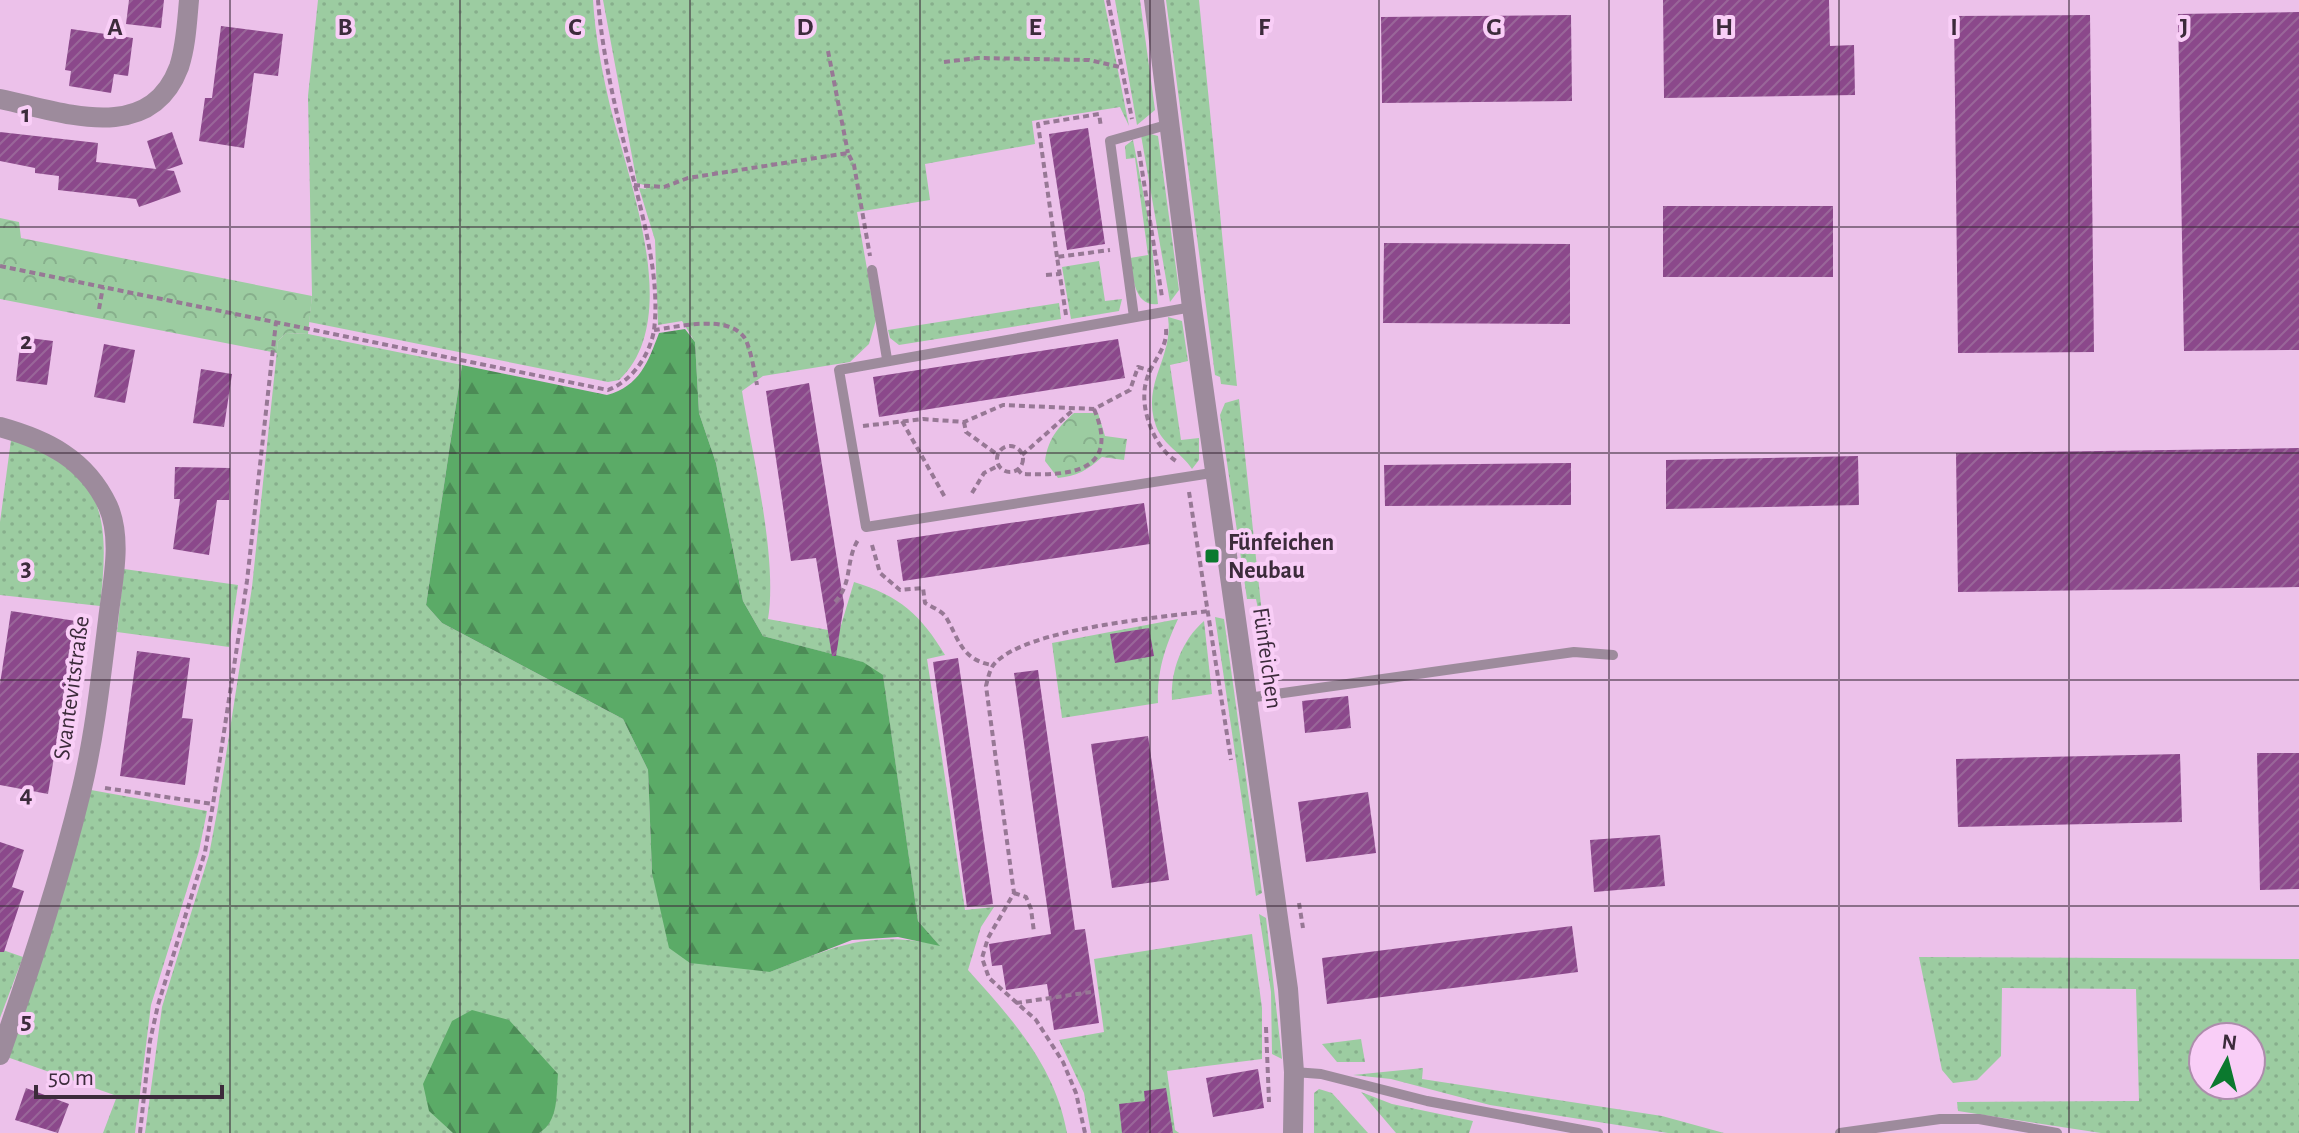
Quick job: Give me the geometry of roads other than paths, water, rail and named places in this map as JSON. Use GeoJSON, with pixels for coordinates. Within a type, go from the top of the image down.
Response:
{"type":"FeatureCollection","features":[{"type":"Feature","properties":{"kind":"street"},"geometry":{"type":"LineString","coordinates":[[0,99],[99,119],[133,115],[162,94],[173,80],[184,46],[189,0]]}},
{"type":"Feature","properties":{"kind":"street","name":"Fünfeichen"},"geometry":{"type":"LineString","coordinates":[[1154,0],[1192,307],[1218,472],[1288,989],[1294,1072],[1293,1133]]}},
{"type":"Feature","properties":{"kind":"street","name":"Svantevitstraße"},"geometry":{"type":"LineString","coordinates":[[0,427],[41,438],[69,455],[93,481],[109,508],[115,543],[114,570],[83,785],[49,913],[0,1055]]}},
{"type":"Feature","properties":{"kind":"lane"},"geometry":{"type":"LineString","coordinates":[[1134,317],[1110,141],[1170,124]]}},
{"type":"Feature","properties":{"kind":"lane"},"geometry":{"type":"LineString","coordinates":[[872,270],[887,359]]}},
{"type":"Feature","properties":{"kind":"lane"},"geometry":{"type":"LineString","coordinates":[[1192,307],[839,370],[866,527],[1218,472]]}},
{"type":"Feature","properties":{"kind":"lane"},"geometry":{"type":"LineString","coordinates":[[1248,698],[1574,652],[1613,655]]}},
{"type":"Feature","properties":{"kind":"lane"},"geometry":{"type":"LineString","coordinates":[[1294,1072],[1321,1074],[1427,1101],[1598,1133]]}},
{"type":"Feature","properties":{"kind":"lane"},"geometry":{"type":"LineString","coordinates":[[1840,1133],[1940,1119],[1979,1119],[2057,1133]]}},
{"type":"Feature","properties":{"kind":"place","name":"Fünfeichen Neubau"},"geometry":{"type":"Point","coordinates":[1212,556]}}]}
